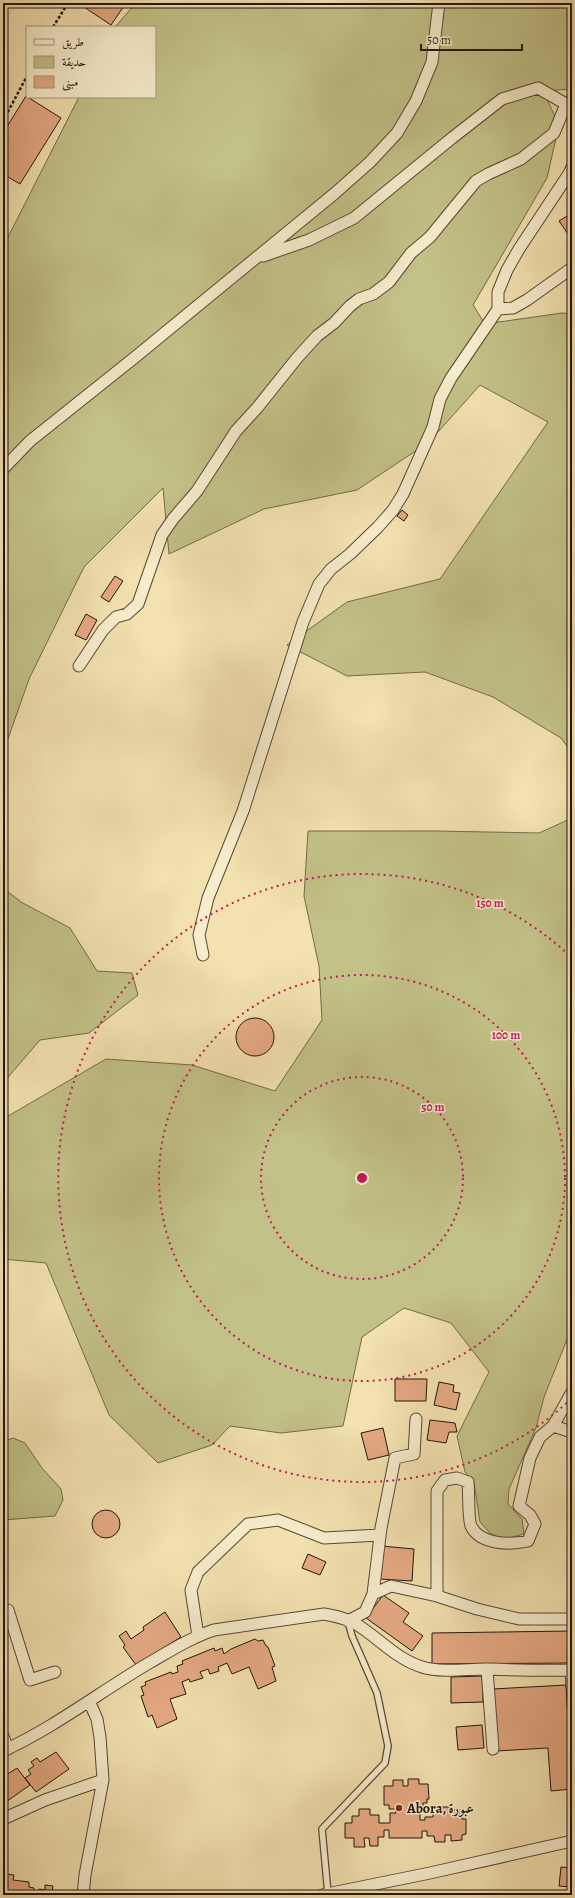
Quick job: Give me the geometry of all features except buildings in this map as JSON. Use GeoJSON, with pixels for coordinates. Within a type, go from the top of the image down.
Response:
{"type":"FeatureCollection","features":[{"type":"Feature","properties":{"kind":"street"},"geometry":{"type":"LineString","coordinates":[[3,468],[30,441],[257,258],[370,162],[397,133],[416,101],[432,62],[439,3]]}},
{"type":"Feature","properties":{"kind":"street"},"geometry":{"type":"LineString","coordinates":[[79,666],[103,630],[116,617],[127,614],[138,604],[162,535],[173,519],[197,491],[236,431],[257,408],[296,358],[317,336],[334,323],[350,306],[359,299],[373,294],[389,282],[411,253],[435,231],[476,181],[522,159],[554,132],[569,108],[538,88],[502,99],[354,218],[309,240],[257,258]]}},
{"type":"Feature","properties":{"kind":"street"},"geometry":{"type":"LineString","coordinates":[[203,955],[200,934],[208,898],[243,811],[313,596],[319,584],[331,569],[350,554],[393,510],[403,494],[433,427],[440,399],[451,378],[498,309],[498,292],[507,270],[572,167]]}},
{"type":"Feature","properties":{"kind":"street"},"geometry":{"type":"LineString","coordinates":[[498,309],[513,308],[527,300],[572,268]]}},
{"type":"Feature","properties":{"kind":"street"},"geometry":{"type":"LineString","coordinates":[[437,1596],[437,1491],[445,1480],[457,1478],[468,1482],[470,1525],[478,1536],[490,1541],[519,1543],[528,1541],[535,1524],[530,1515],[519,1506],[530,1458],[540,1437],[553,1426],[572,1392]]}},
{"type":"Feature","properties":{"kind":"street"},"geometry":{"type":"LineString","coordinates":[[348,1620],[365,1612],[373,1594],[380,1535],[395,1458],[414,1454],[416,1419]]}},
{"type":"Feature","properties":{"kind":"street"},"geometry":{"type":"LineString","coordinates":[[553,1426],[572,1432]]}},
{"type":"Feature","properties":{"kind":"street"},"geometry":{"type":"LineString","coordinates":[[198,1636],[191,1590],[198,1572],[248,1524],[278,1520],[324,1538],[380,1535]]}},
{"type":"Feature","properties":{"kind":"street"},"geometry":{"type":"LineString","coordinates":[[373,1594],[391,1586],[437,1596],[477,1610],[519,1619],[572,1619]]}},
{"type":"Feature","properties":{"kind":"street"},"geometry":{"type":"LineString","coordinates":[[3,1611],[8,1610],[30,1680],[55,1672]]}},
{"type":"Feature","properties":{"kind":"street"},"geometry":{"type":"LineString","coordinates":[[3,1736],[6,1750],[30,1739],[148,1664],[198,1636],[214,1630],[324,1614],[348,1620],[369,1633],[394,1653],[423,1668],[439,1670],[487,1669],[536,1672],[572,1670],[572,1688]]}},
{"type":"Feature","properties":{"kind":"street"},"geometry":{"type":"LineString","coordinates":[[487,1669],[493,1749]]}},
{"type":"Feature","properties":{"kind":"street"},"geometry":{"type":"LineString","coordinates":[[83,1895],[85,1874],[103,1780],[100,1737],[96,1719],[89,1701]]}},
{"type":"Feature","properties":{"kind":"street"},"geometry":{"type":"LineString","coordinates":[[3,1819],[45,1800],[103,1780]]}},
{"type":"Feature","properties":{"kind":"street"},"geometry":{"type":"LineString","coordinates":[[325,1894],[572,1840]]}},
{"type":"Feature","properties":{"kind":"lane"},"geometry":{"type":"LineString","coordinates":[[325,1894],[322,1829],[385,1763],[388,1746],[376,1693],[352,1636],[348,1620]]}},
{"type":"Feature","properties":{"kind":"path"},"geometry":{"type":"LineString","coordinates":[[54,26],[68,3]]}},
{"type":"Feature","properties":{"kind":"path"},"geometry":{"type":"LineString","coordinates":[[3,121],[26,78]]}},
{"type":"Feature","properties":{"kind":"green space"},"geometry":{"type":"Polygon","coordinates":[[[136,3],[572,3],[572,89],[543,91],[559,125],[547,178],[473,305],[485,324],[562,313],[572,314],[572,610],[569,671],[572,670],[572,753],[561,738],[493,697],[425,672],[347,676],[287,645],[347,602],[440,579],[548,422],[480,385],[429,442],[357,490],[264,509],[169,554],[163,488],[84,567],[29,679],[3,753],[3,247],[78,98],[156,98],[156,26],[116,26],[136,3]]]}},
{"type":"Feature","properties":{"kind":"green space"},"geometry":{"type":"Polygon","coordinates":[[[572,818],[572,1327],[544,1397],[536,1428],[509,1489],[508,1504],[522,1519],[524,1534],[504,1539],[491,1534],[480,1522],[474,1482],[465,1472],[457,1436],[489,1372],[451,1323],[404,1308],[362,1337],[343,1426],[281,1433],[230,1426],[212,1445],[158,1463],[109,1415],[46,1263],[3,1259],[3,1119],[106,1059],[192,1065],[275,1091],[322,1020],[319,966],[304,896],[308,831],[539,833],[572,818]]]}},
{"type":"Feature","properties":{"kind":"green space"},"geometry":{"type":"Polygon","coordinates":[[[3,888],[21,902],[70,928],[97,971],[132,973],[138,995],[89,1033],[40,1040],[3,1083],[3,888]]]}},
{"type":"Feature","properties":{"kind":"green space"},"geometry":{"type":"Polygon","coordinates":[[[13,1438],[25,1443],[42,1468],[61,1489],[63,1500],[55,1516],[3,1520],[3,1442],[13,1438]]]}},
{"type":"Feature","properties":{"kind":"place","name":"Abora, عبورة"},"geometry":{"type":"Point","coordinates":[399,1808]}}]}
